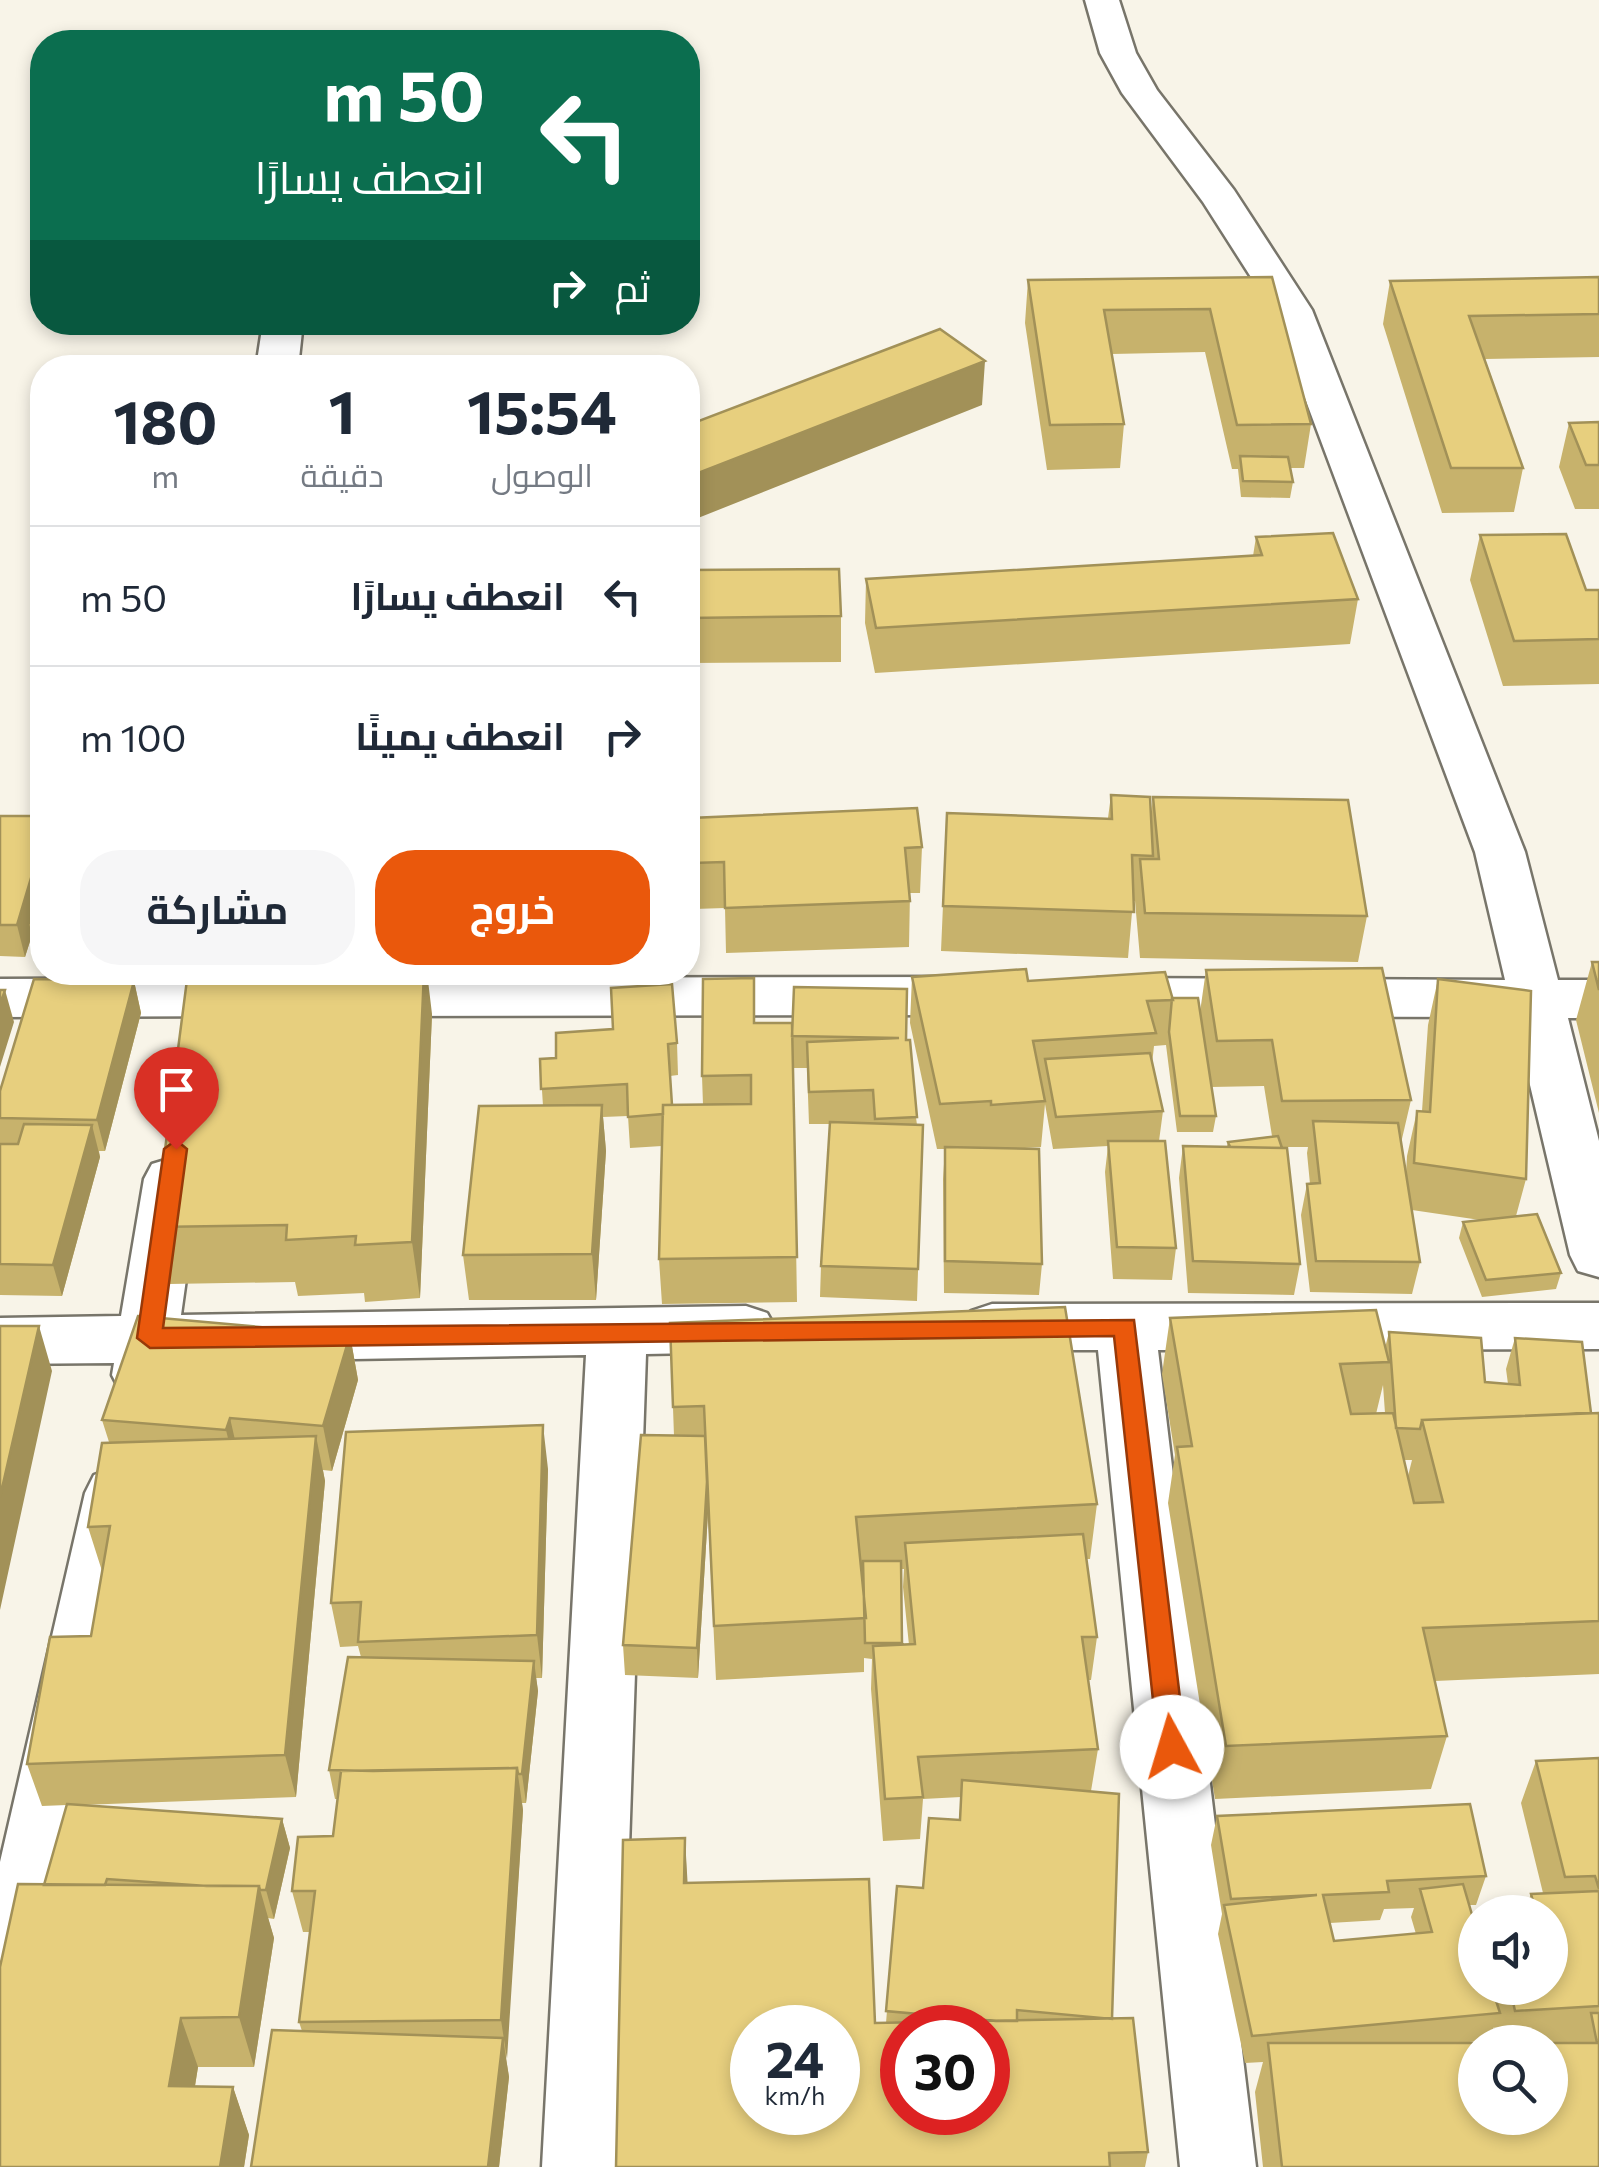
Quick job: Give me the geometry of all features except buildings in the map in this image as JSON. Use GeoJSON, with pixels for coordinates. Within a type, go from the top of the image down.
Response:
{"type":"FeatureCollection","features":[{"type":"Feature","properties":{"kind":"street"},"geometry":{"type":"LineString","coordinates":[[1102,0],[1118,54],[1140,93],[1220,198],[1292,310],[1500,852],[1599,1255]]}},
{"type":"Feature","properties":{"kind":"street"},"geometry":{"type":"LineString","coordinates":[[0,998],[195,1008],[1049,996],[1599,998]]}},
{"type":"Feature","properties":{"kind":"street"},"geometry":{"type":"LineString","coordinates":[[0,2020],[23,1811],[150,1338],[178,1130]]}},
{"type":"Feature","properties":{"kind":"street"},"geometry":{"type":"LineString","coordinates":[[930,1328],[1599,1326]]}},
{"type":"Feature","properties":{"kind":"street"},"geometry":{"type":"LineString","coordinates":[[1125,1327],[1218,2167]]}},
{"type":"Feature","properties":{"kind":"street"},"geometry":{"type":"LineString","coordinates":[[0,1341],[793,1328]]}},
{"type":"Feature","properties":{"kind":"street"},"geometry":{"type":"LineString","coordinates":[[580,2167],[617,1330]]}},
{"type":"Feature","properties":{"kind":"route"},"geometry":{"type":"LineString","coordinates":[[176,1149],[150,1338],[1125,1327],[1172,1747]]}}]}
